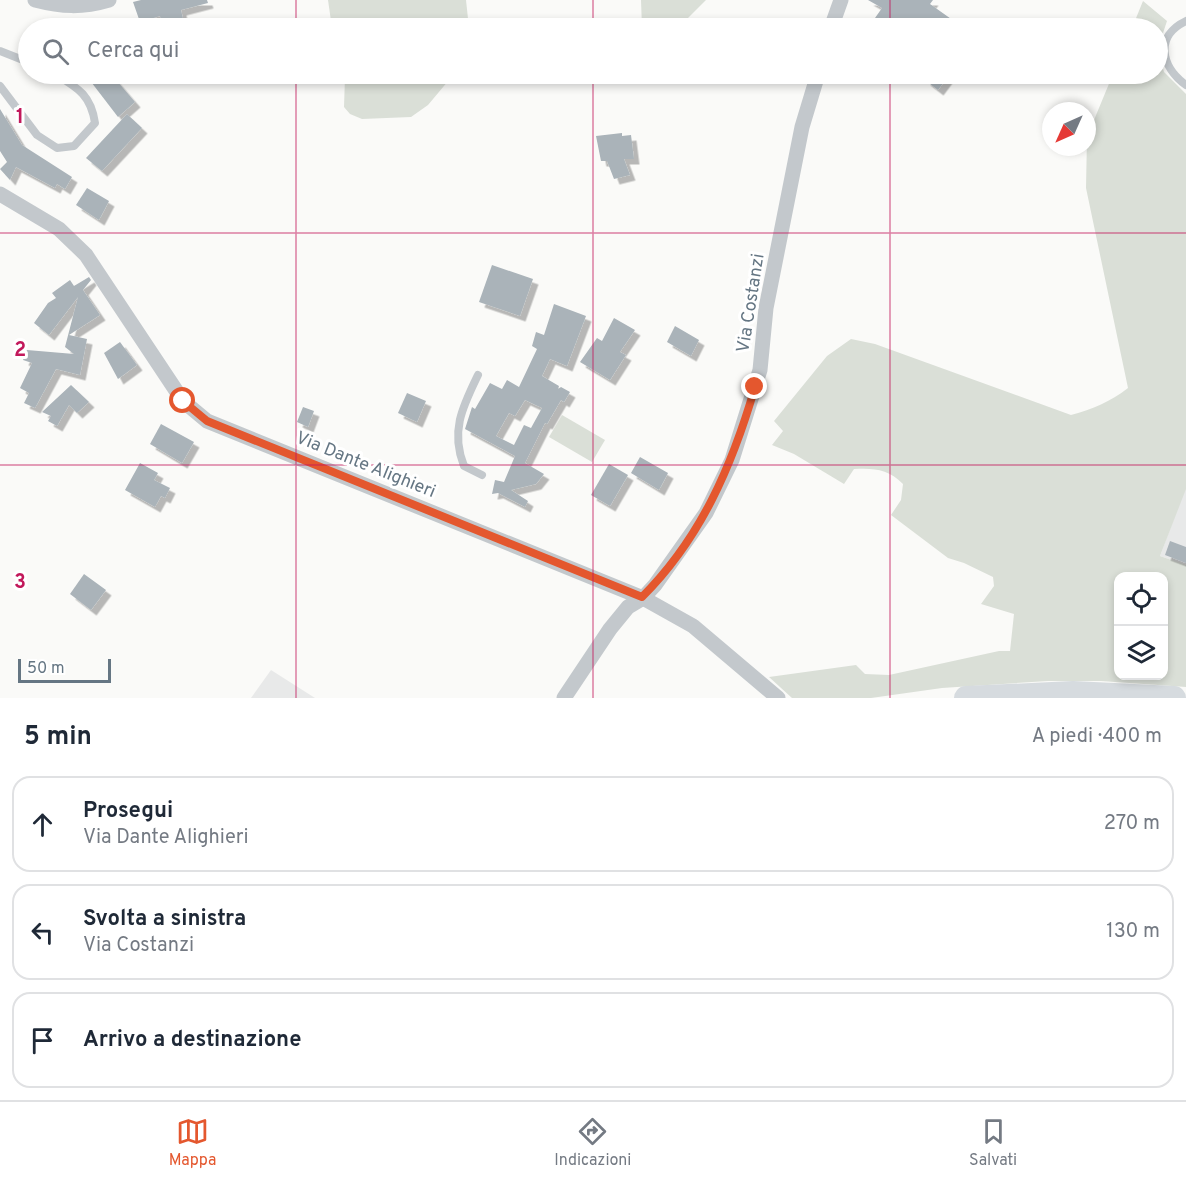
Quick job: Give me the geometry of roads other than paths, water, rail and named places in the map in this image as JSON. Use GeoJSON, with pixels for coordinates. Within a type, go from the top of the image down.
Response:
{"type":"FeatureCollection","features":[{"type":"Feature","properties":{"kind":"highway"},"geometry":{"type":"LineString","coordinates":[[966,698],[1073,693],[1174,698]]}},
{"type":"Feature","properties":{"kind":"street"},"geometry":{"type":"LineString","coordinates":[[34,0],[58,6],[86,7],[109,0]]}},
{"type":"Feature","properties":{"kind":"street"},"geometry":{"type":"LineString","coordinates":[[835,18],[841,0]]}},
{"type":"Feature","properties":{"kind":"street","name":"Via Costanzi"},"geometry":{"type":"LineString","coordinates":[[564,698],[610,628],[628,607],[655,585],[706,513],[732,460],[760,370],[766,308],[802,127],[815,84]]}},
{"type":"Feature","properties":{"kind":"street","name":"Via Dante Alighieri"},"geometry":{"type":"LineString","coordinates":[[0,194],[59,229],[87,255],[183,401],[201,417],[642,597],[693,626],[778,698]]}},
{"type":"Feature","properties":{"kind":"lane"},"geometry":{"type":"LineString","coordinates":[[1168,42],[1172,31],[1186,21]]}},
{"type":"Feature","properties":{"kind":"lane"},"geometry":{"type":"LineString","coordinates":[[0,51],[18,58]]}},
{"type":"Feature","properties":{"kind":"lane"},"geometry":{"type":"LineString","coordinates":[[1168,63],[1172,74],[1186,85]]}},
{"type":"Feature","properties":{"kind":"lane"},"geometry":{"type":"LineString","coordinates":[[0,86],[37,135],[57,148],[74,146],[95,123],[93,105],[72,84]]}},
{"type":"Feature","properties":{"kind":"lane"},"geometry":{"type":"LineString","coordinates":[[478,375],[460,411],[458,425],[464,466],[482,475]]}}]}
